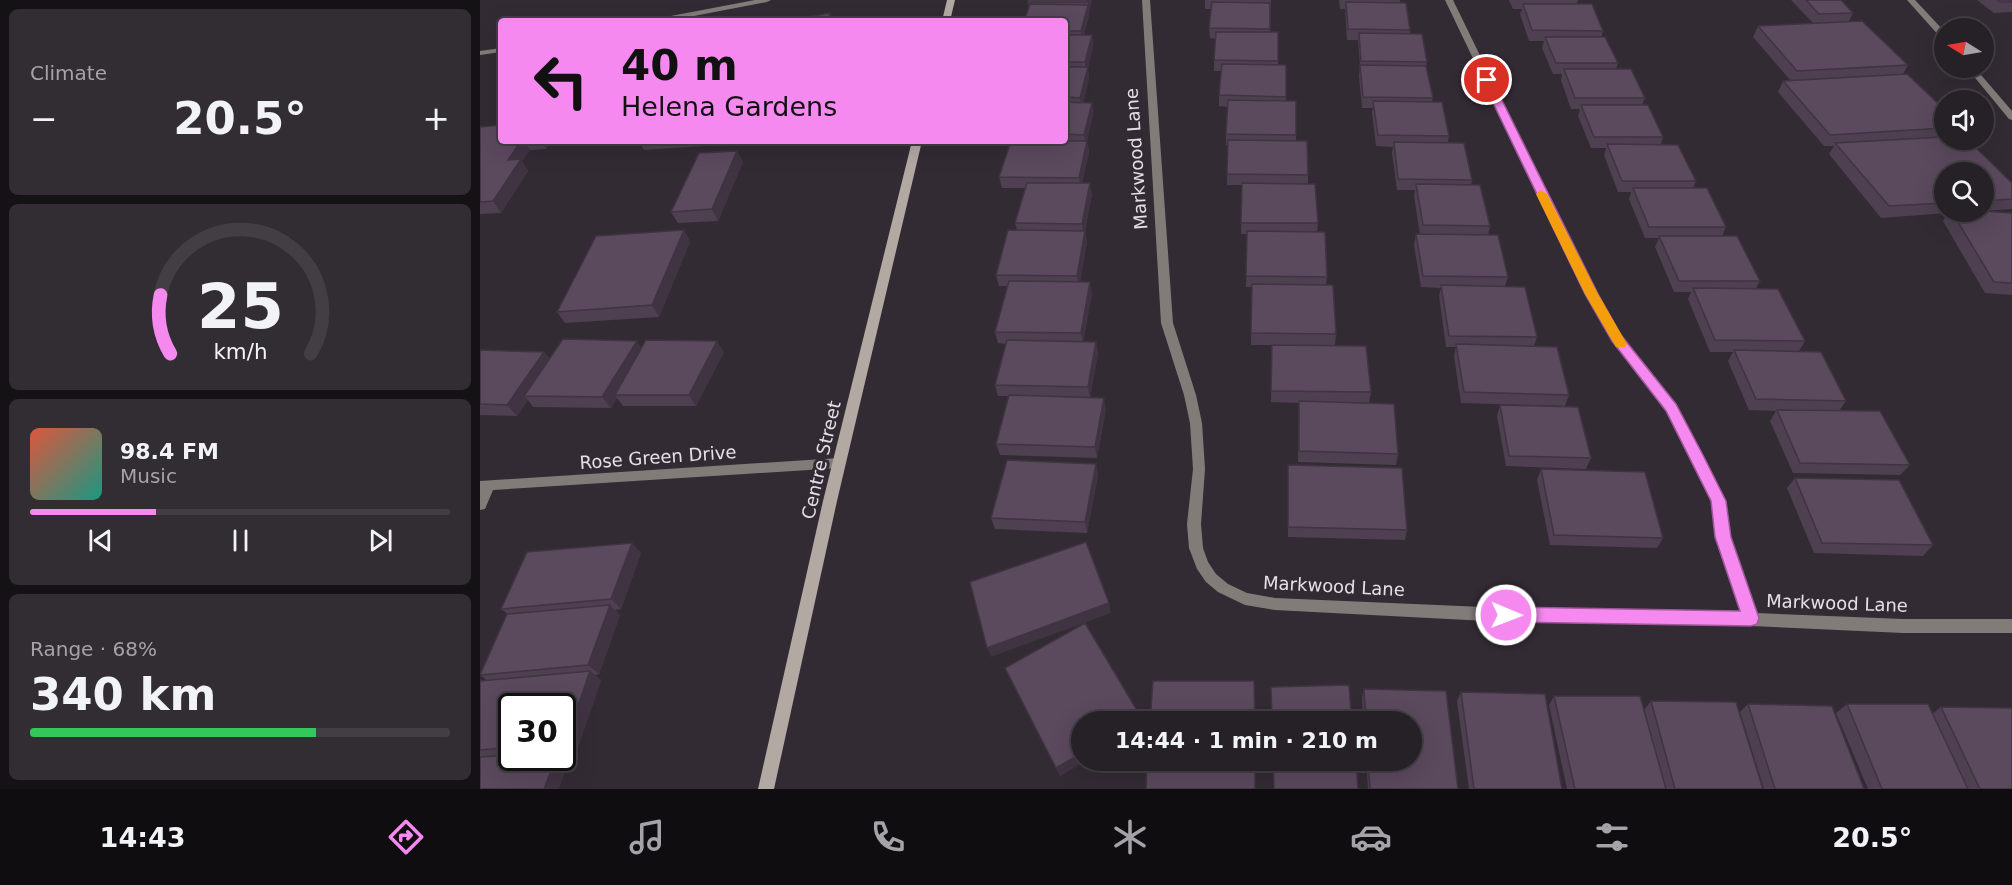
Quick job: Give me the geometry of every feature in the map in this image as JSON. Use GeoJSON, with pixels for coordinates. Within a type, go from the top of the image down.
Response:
{"type":"FeatureCollection","features":[{"type":"Feature","properties":{"kind":"main road"},"geometry":{"type":"LineString","coordinates":[[947,18],[951,0]]}},
{"type":"Feature","properties":{"kind":"main road","name":"Centre Street"},"geometry":{"type":"LineString","coordinates":[[766,789],[839,463],[916,144]]}},
{"type":"Feature","properties":{"kind":"street"},"geometry":{"type":"LineString","coordinates":[[671,18],[767,0]]}},
{"type":"Feature","properties":{"kind":"street","name":"Markwood Lane"},"geometry":{"type":"LineString","coordinates":[[1146,0],[1167,323],[1190,395],[1196,423],[1199,469],[1194,525],[1196,548],[1202,565],[1211,578],[1245,599],[1275,604],[1506,615],[1751,618],[1903,626],[2012,626]]}},
{"type":"Feature","properties":{"kind":"street"},"geometry":{"type":"LineString","coordinates":[[1449,0],[1591,294],[1617,338],[1671,408],[1697,457],[1718,501],[1723,537],[1751,618]]}},
{"type":"Feature","properties":{"kind":"street"},"geometry":{"type":"LineString","coordinates":[[1911,0],[1934,25]]}},
{"type":"Feature","properties":{"kind":"street"},"geometry":{"type":"LineString","coordinates":[[480,53],[498,50]]}},
{"type":"Feature","properties":{"kind":"street"},"geometry":{"type":"LineString","coordinates":[[1979,78],[2012,117]]}},
{"type":"Feature","properties":{"kind":"street","name":"Rose Green Drive"},"geometry":{"type":"LineString","coordinates":[[484,486],[839,463]]}},
{"type":"Feature","properties":{"kind":"street"},"geometry":{"type":"LineString","coordinates":[[480,505],[484,486]]}},
{"type":"Feature","properties":{"kind":"building"},"geometry":{"type":"Polygon","coordinates":[[[1028,0],[1088,0],[1087,2],[1028,2],[1028,0]]]}},
{"type":"Feature","properties":{"kind":"building"},"geometry":{"type":"Polygon","coordinates":[[[1806,0],[1841,0],[1853,13],[1819,14],[1806,0]]]}},
{"type":"Feature","properties":{"kind":"building"},"geometry":{"type":"Polygon","coordinates":[[[1997,0],[2012,0],[2012,2],[2000,2],[1997,0]]]}},
{"type":"Feature","properties":{"kind":"building"},"geometry":{"type":"Polygon","coordinates":[[[1212,2],[1270,3],[1270,29],[1209,28],[1212,2]]]}},
{"type":"Feature","properties":{"kind":"building"},"geometry":{"type":"Polygon","coordinates":[[[1346,2],[1406,3],[1410,30],[1348,29],[1346,2]]]}},
{"type":"Feature","properties":{"kind":"building"},"geometry":{"type":"Polygon","coordinates":[[[1030,4],[1088,5],[1081,31],[1068,31],[1068,18],[1025,18],[1030,4]]]}},
{"type":"Feature","properties":{"kind":"building"},"geometry":{"type":"Polygon","coordinates":[[[1523,4],[1592,4],[1603,31],[1532,30],[1523,4]]]}},
{"type":"Feature","properties":{"kind":"building"},"geometry":{"type":"Polygon","coordinates":[[[830,13],[828,18],[803,18],[830,13]]]}},
{"type":"Feature","properties":{"kind":"building"},"geometry":{"type":"Polygon","coordinates":[[[1862,21],[1908,65],[1797,71],[1758,26],[1862,21]]]}},
{"type":"Feature","properties":{"kind":"building"},"geometry":{"type":"Polygon","coordinates":[[[1216,32],[1278,32],[1278,61],[1214,60],[1216,32]]]}},
{"type":"Feature","properties":{"kind":"building"},"geometry":{"type":"Polygon","coordinates":[[[1359,33],[1422,34],[1427,62],[1361,61],[1359,33]]]}},
{"type":"Feature","properties":{"kind":"building"},"geometry":{"type":"Polygon","coordinates":[[[1068,35],[1092,35],[1085,62],[1068,62],[1068,35]]]}},
{"type":"Feature","properties":{"kind":"building"},"geometry":{"type":"Polygon","coordinates":[[[1545,37],[1605,37],[1618,63],[1556,63],[1545,37]]]}},
{"type":"Feature","properties":{"kind":"building"},"geometry":{"type":"Polygon","coordinates":[[[1222,64],[1286,65],[1286,97],[1219,95],[1222,64]]]}},
{"type":"Feature","properties":{"kind":"building"},"geometry":{"type":"Polygon","coordinates":[[[1360,65],[1426,66],[1433,98],[1363,97],[1360,65]]]}},
{"type":"Feature","properties":{"kind":"building"},"geometry":{"type":"Polygon","coordinates":[[[1068,67],[1088,67],[1080,98],[1068,97],[1068,67]]]}},
{"type":"Feature","properties":{"kind":"building"},"geometry":{"type":"Polygon","coordinates":[[[1564,69],[1631,69],[1645,98],[1575,98],[1564,69]]]}},
{"type":"Feature","properties":{"kind":"building"},"geometry":{"type":"Polygon","coordinates":[[[1907,74],[1934,100],[1934,129],[1830,135],[1783,81],[1907,74]]]}},
{"type":"Feature","properties":{"kind":"building"},"geometry":{"type":"Polygon","coordinates":[[[1228,100],[1296,101],[1296,135],[1226,134],[1228,100]]]}},
{"type":"Feature","properties":{"kind":"building"},"geometry":{"type":"Polygon","coordinates":[[[1373,101],[1442,102],[1449,136],[1378,135],[1373,101]]]}},
{"type":"Feature","properties":{"kind":"building"},"geometry":{"type":"Polygon","coordinates":[[[1068,102],[1092,103],[1084,135],[1068,134],[1068,102]]]}},
{"type":"Feature","properties":{"kind":"building"},"geometry":{"type":"Polygon","coordinates":[[[1581,105],[1648,105],[1663,137],[1594,137],[1581,105]]]}},
{"type":"Feature","properties":{"kind":"building"},"geometry":{"type":"Polygon","coordinates":[[[498,125],[498,144],[519,144],[508,160],[521,159],[493,201],[480,202],[480,127],[498,125]]]}},
{"type":"Feature","properties":{"kind":"building"},"geometry":{"type":"Polygon","coordinates":[[[1934,138],[1934,150],[1978,150],[1991,162],[1934,162],[1934,204],[1889,206],[1835,143],[1934,138]]]}},
{"type":"Feature","properties":{"kind":"building"},"geometry":{"type":"Polygon","coordinates":[[[1228,140],[1307,141],[1308,175],[1227,174],[1228,140]]]}},
{"type":"Feature","properties":{"kind":"building"},"geometry":{"type":"Polygon","coordinates":[[[1068,141],[1087,141],[1079,178],[999,177],[1010,144],[1068,144],[1068,141]]]}},
{"type":"Feature","properties":{"kind":"building"},"geometry":{"type":"Polygon","coordinates":[[[1394,142],[1464,143],[1472,180],[1398,179],[1394,142]]]}},
{"type":"Feature","properties":{"kind":"building"},"geometry":{"type":"Polygon","coordinates":[[[1607,144],[1678,145],[1696,181],[1622,181],[1607,144]]]}},
{"type":"Feature","properties":{"kind":"building"},"geometry":{"type":"Polygon","coordinates":[[[737,151],[712,209],[671,212],[699,153],[737,151]]]}},
{"type":"Feature","properties":{"kind":"building"},"geometry":{"type":"Polygon","coordinates":[[[1994,165],[2012,183],[2012,199],[1994,200],[1994,165]]]}},
{"type":"Feature","properties":{"kind":"building"},"geometry":{"type":"Polygon","coordinates":[[[1027,183],[1090,183],[1082,224],[1015,223],[1027,183]]]}},
{"type":"Feature","properties":{"kind":"building"},"geometry":{"type":"Polygon","coordinates":[[[1242,183],[1315,184],[1318,223],[1241,223],[1242,183]]]}},
{"type":"Feature","properties":{"kind":"building"},"geometry":{"type":"Polygon","coordinates":[[[1416,184],[1480,185],[1490,226],[1423,225],[1416,184]]]}},
{"type":"Feature","properties":{"kind":"building"},"geometry":{"type":"Polygon","coordinates":[[[1633,188],[1707,188],[1726,227],[1649,227],[1633,188]]]}},
{"type":"Feature","properties":{"kind":"building"},"geometry":{"type":"Polygon","coordinates":[[[1994,212],[2012,213],[2012,283],[1994,282],[1958,222],[1994,222],[1994,212]]]}},
{"type":"Feature","properties":{"kind":"building"},"geometry":{"type":"Polygon","coordinates":[[[684,230],[652,305],[557,312],[596,236],[684,230]]]}},
{"type":"Feature","properties":{"kind":"building"},"geometry":{"type":"Polygon","coordinates":[[[1008,230],[1085,231],[1077,276],[996,275],[1008,230]]]}},
{"type":"Feature","properties":{"kind":"building"},"geometry":{"type":"Polygon","coordinates":[[[1247,231],[1325,232],[1327,277],[1246,276],[1247,231]]]}},
{"type":"Feature","properties":{"kind":"building"},"geometry":{"type":"Polygon","coordinates":[[[1416,234],[1498,235],[1508,277],[1423,276],[1416,234]]]}},
{"type":"Feature","properties":{"kind":"building"},"geometry":{"type":"Polygon","coordinates":[[[1659,236],[1737,236],[1760,281],[1679,281],[1659,236]]]}},
{"type":"Feature","properties":{"kind":"building"},"geometry":{"type":"Polygon","coordinates":[[[1009,281],[1090,282],[1081,333],[995,332],[1009,281]]]}},
{"type":"Feature","properties":{"kind":"building"},"geometry":{"type":"Polygon","coordinates":[[[1252,284],[1333,285],[1336,334],[1251,333],[1252,284]]]}},
{"type":"Feature","properties":{"kind":"building"},"geometry":{"type":"Polygon","coordinates":[[[1441,285],[1525,287],[1537,337],[1449,336],[1441,285]]]}},
{"type":"Feature","properties":{"kind":"building"},"geometry":{"type":"Polygon","coordinates":[[[1693,288],[1778,289],[1805,341],[1715,340],[1693,288]]]}},
{"type":"Feature","properties":{"kind":"building"},"geometry":{"type":"Polygon","coordinates":[[[563,339],[637,341],[602,397],[524,396],[563,339]]]}},
{"type":"Feature","properties":{"kind":"building"},"geometry":{"type":"Polygon","coordinates":[[[646,340],[717,341],[689,395],[615,395],[646,340]]]}},
{"type":"Feature","properties":{"kind":"building"},"geometry":{"type":"Polygon","coordinates":[[[1007,340],[1096,342],[1088,387],[995,385],[1007,340]]]}},
{"type":"Feature","properties":{"kind":"building"},"geometry":{"type":"Polygon","coordinates":[[[1456,344],[1557,347],[1569,395],[1464,392],[1456,344]]]}},
{"type":"Feature","properties":{"kind":"building"},"geometry":{"type":"Polygon","coordinates":[[[1272,345],[1366,346],[1371,392],[1271,391],[1272,345]]]}},
{"type":"Feature","properties":{"kind":"building"},"geometry":{"type":"Polygon","coordinates":[[[480,350],[544,352],[507,405],[480,404],[480,350]]]}},
{"type":"Feature","properties":{"kind":"building"},"geometry":{"type":"Polygon","coordinates":[[[1734,350],[1821,352],[1846,401],[1756,399],[1734,350]]]}},
{"type":"Feature","properties":{"kind":"building"},"geometry":{"type":"Polygon","coordinates":[[[1009,395],[1104,398],[1095,447],[996,444],[1009,395]]]}},
{"type":"Feature","properties":{"kind":"building"},"geometry":{"type":"Polygon","coordinates":[[[1299,401],[1394,404],[1398,454],[1299,451],[1299,401]]]}},
{"type":"Feature","properties":{"kind":"building"},"geometry":{"type":"Polygon","coordinates":[[[1500,405],[1578,407],[1591,458],[1509,456],[1500,405]]]}},
{"type":"Feature","properties":{"kind":"building"},"geometry":{"type":"Polygon","coordinates":[[[1777,410],[1880,411],[1910,465],[1800,463],[1777,410]]]}},
{"type":"Feature","properties":{"kind":"building"},"geometry":{"type":"Polygon","coordinates":[[[1007,460],[1096,464],[1085,522],[991,518],[1007,460]]]}},
{"type":"Feature","properties":{"kind":"building"},"geometry":{"type":"Polygon","coordinates":[[[1288,465],[1402,468],[1407,530],[1288,527],[1288,465]]]}},
{"type":"Feature","properties":{"kind":"building"},"geometry":{"type":"Polygon","coordinates":[[[1541,469],[1645,472],[1663,538],[1554,535],[1541,469]]]}},
{"type":"Feature","properties":{"kind":"building"},"geometry":{"type":"Polygon","coordinates":[[[1795,478],[1899,480],[1933,545],[1822,543],[1795,478]]]}},
{"type":"Feature","properties":{"kind":"building"},"geometry":{"type":"Polygon","coordinates":[[[1086,542],[1109,603],[987,648],[970,582],[1086,542]]]}},
{"type":"Feature","properties":{"kind":"building"},"geometry":{"type":"Polygon","coordinates":[[[632,543],[611,599],[501,609],[527,552],[632,543]]]}},
{"type":"Feature","properties":{"kind":"building"},"geometry":{"type":"Polygon","coordinates":[[[610,605],[588,665],[480,675],[507,614],[610,605]]]}},
{"type":"Feature","properties":{"kind":"building"},"geometry":{"type":"Polygon","coordinates":[[[1085,623],[1137,711],[1071,711],[1071,759],[1056,768],[1005,668],[1085,623]]]}},
{"type":"Feature","properties":{"kind":"building"},"geometry":{"type":"Polygon","coordinates":[[[590,671],[576,712],[576,693],[498,693],[498,748],[480,750],[480,681],[590,671]]]}},
{"type":"Feature","properties":{"kind":"building"},"geometry":{"type":"Polygon","coordinates":[[[1153,681],[1254,681],[1255,711],[1151,711],[1153,681]]]}},
{"type":"Feature","properties":{"kind":"building"},"geometry":{"type":"Polygon","coordinates":[[[1349,685],[1351,711],[1272,711],[1271,687],[1349,685]]]}},
{"type":"Feature","properties":{"kind":"building"},"geometry":{"type":"Polygon","coordinates":[[[1364,689],[1446,691],[1458,789],[1370,789],[1369,771],[1422,771],[1422,711],[1365,711],[1364,689]]]}},
{"type":"Feature","properties":{"kind":"building"},"geometry":{"type":"Polygon","coordinates":[[[1461,692],[1545,694],[1562,789],[1474,789],[1461,692]]]}},
{"type":"Feature","properties":{"kind":"building"},"geometry":{"type":"Polygon","coordinates":[[[1554,696],[1640,696],[1666,789],[1575,789],[1554,696]]]}},
{"type":"Feature","properties":{"kind":"building"},"geometry":{"type":"Polygon","coordinates":[[[1651,701],[1736,702],[1763,789],[1675,789],[1651,701]]]}},
{"type":"Feature","properties":{"kind":"building"},"geometry":{"type":"Polygon","coordinates":[[[1748,704],[1832,706],[1864,789],[1775,789],[1748,704]]]}},
{"type":"Feature","properties":{"kind":"building"},"geometry":{"type":"Polygon","coordinates":[[[1847,704],[1928,704],[1968,789],[1882,789],[1847,704]]]}},
{"type":"Feature","properties":{"kind":"building"},"geometry":{"type":"Polygon","coordinates":[[[1941,707],[2012,708],[2012,789],[1980,789],[1941,707]]]}},
{"type":"Feature","properties":{"kind":"building"},"geometry":{"type":"Polygon","coordinates":[[[498,756],[498,771],[551,771],[544,789],[480,789],[480,757],[498,756]]]}},
{"type":"Feature","properties":{"kind":"building"},"geometry":{"type":"Polygon","coordinates":[[[1147,771],[1255,771],[1255,789],[1146,789],[1147,771]]]}},
{"type":"Feature","properties":{"kind":"building"},"geometry":{"type":"Polygon","coordinates":[[[1273,771],[1357,771],[1358,789],[1274,789],[1273,771]]]}},
{"type":"Feature","properties":{"kind":"slow traffic"},"geometry":{"type":"LineString","coordinates":[[1541,194],[1591,294],[1621,344]]}},
{"type":"Feature","properties":{"kind":"route"},"geometry":{"type":"LineString","coordinates":[[1487,80],[1591,294],[1632,360],[1671,408],[1697,457],[1718,501],[1723,537],[1751,618],[1506,615]]}}]}
